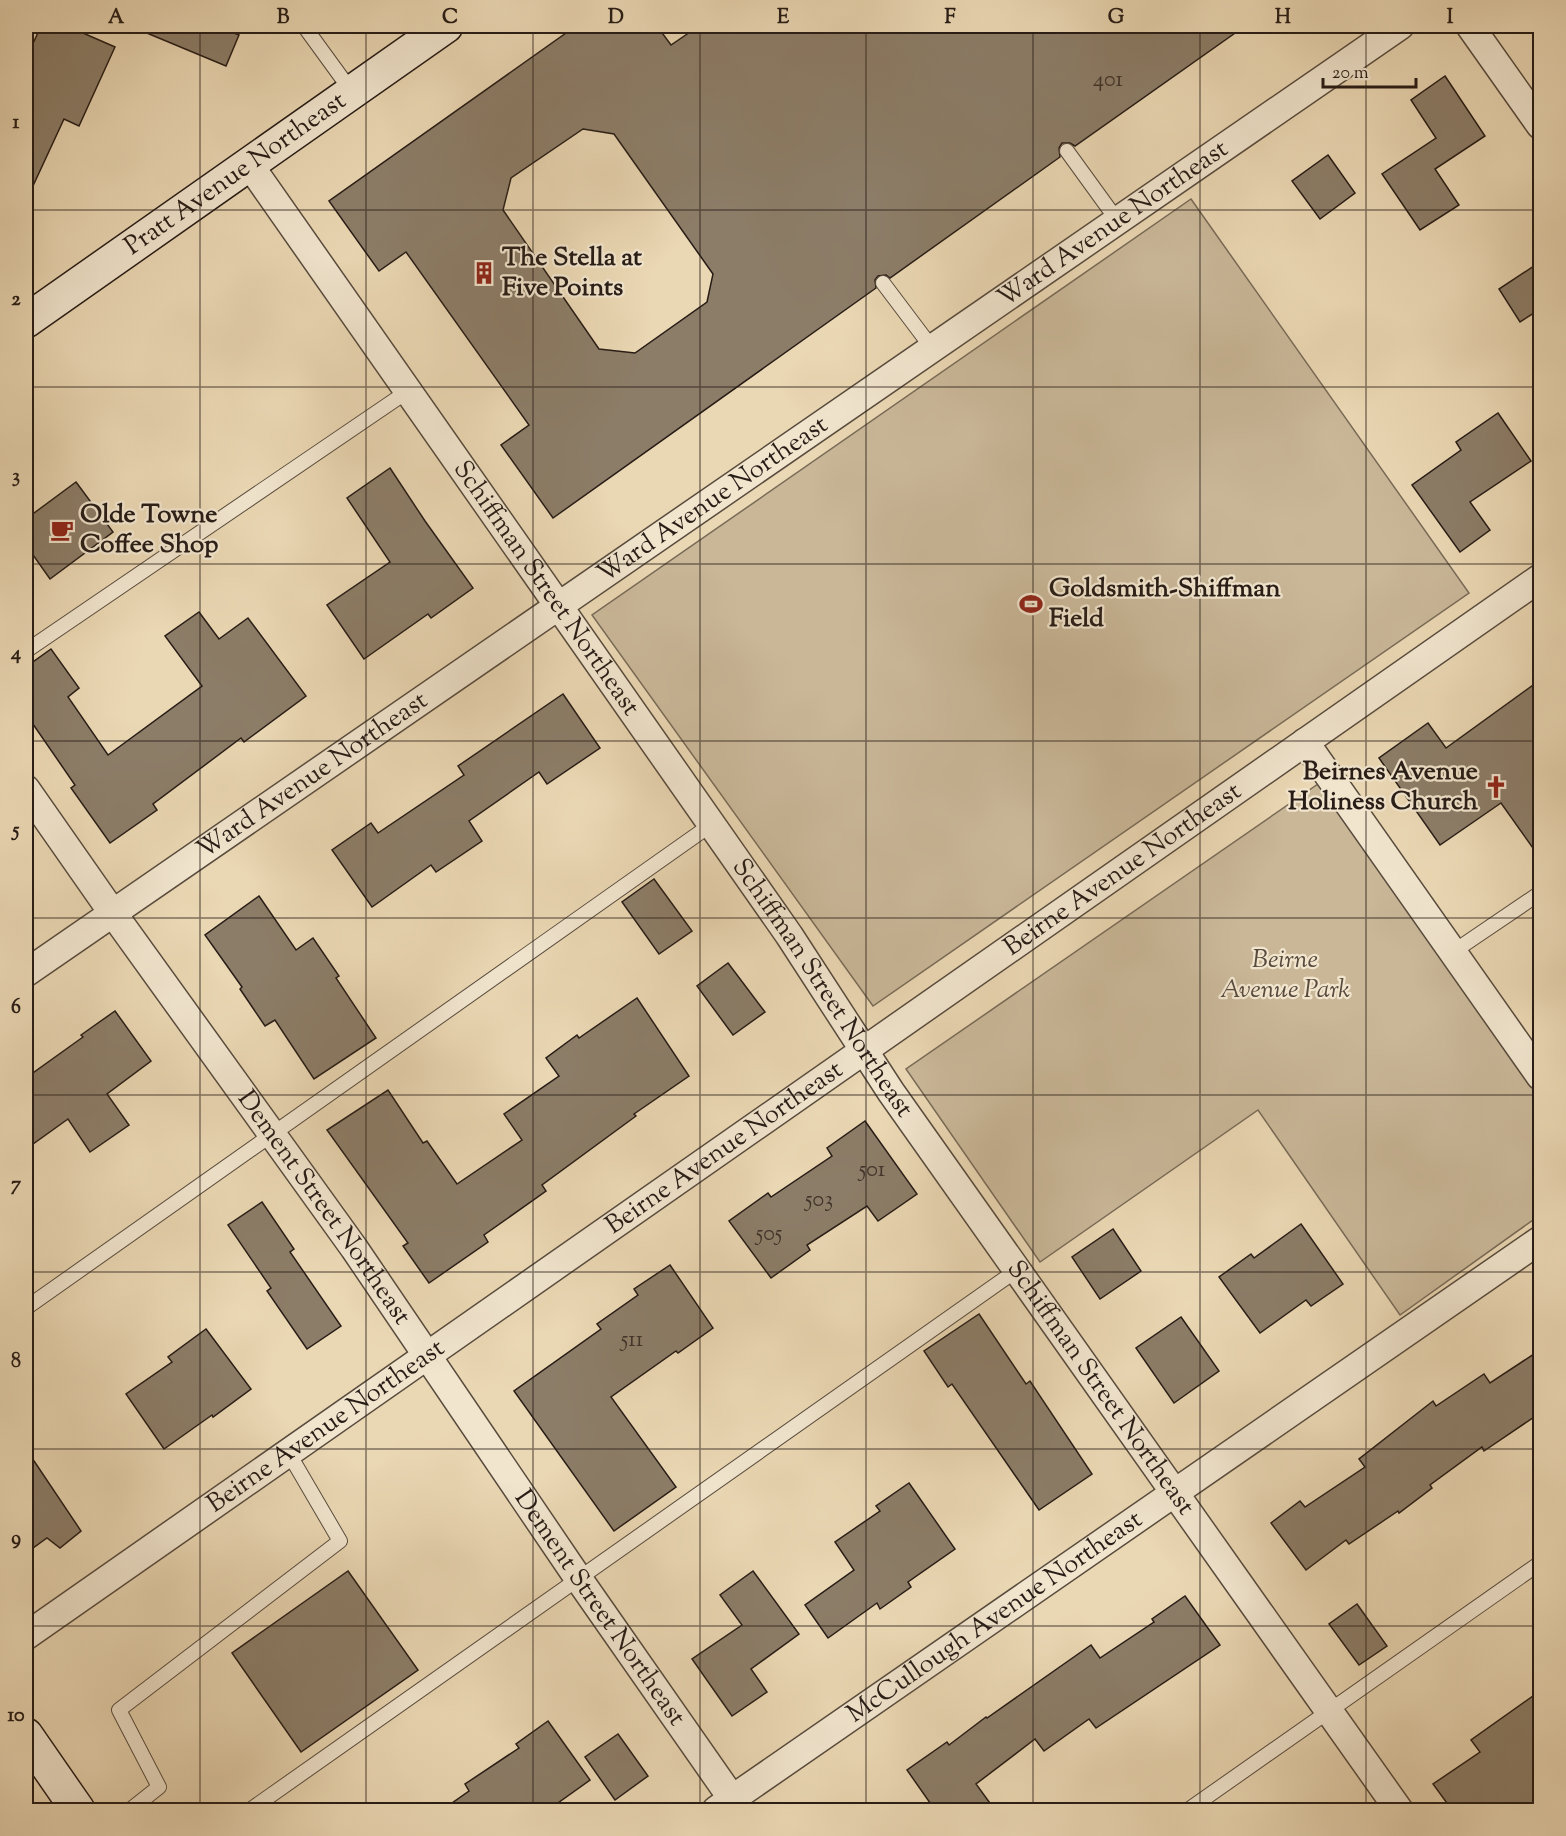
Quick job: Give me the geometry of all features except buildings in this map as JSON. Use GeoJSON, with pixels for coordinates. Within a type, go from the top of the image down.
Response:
{"type":"FeatureCollection","features":[{"type":"Feature","properties":{"kind":"main road","name":"Pratt Avenue Northeast"},"geometry":{"type":"LineString","coordinates":[[26,321],[446,26]]}},
{"type":"Feature","properties":{"kind":"main road"},"geometry":{"type":"LineString","coordinates":[[26,1735],[78,1810]]}},
{"type":"Feature","properties":{"kind":"street","name":"Ward Avenue Northeast"},"geometry":{"type":"LineString","coordinates":[[26,974],[112,912],[1400,26]]}},
{"type":"Feature","properties":{"kind":"street"},"geometry":{"type":"LineString","coordinates":[[1470,26],[1540,125]]}},
{"type":"Feature","properties":{"kind":"street","name":"Schiffman Street Northeast"},"geometry":{"type":"LineString","coordinates":[[249,164],[712,824],[789,935],[864,1050],[1017,1270],[1399,1810]]}},
{"type":"Feature","properties":{"kind":"street","name":"Beirne Avenue Northeast"},"geometry":{"type":"LineString","coordinates":[[26,1636],[1540,578]]}},
{"type":"Feature","properties":{"kind":"street"},"geometry":{"type":"LineString","coordinates":[[1305,742],[1540,1076]]}},
{"type":"Feature","properties":{"kind":"street","name":"Dement Street Northeast"},"geometry":{"type":"LineString","coordinates":[[26,789],[354,1248],[578,1578],[729,1807]]}},
{"type":"Feature","properties":{"kind":"street","name":"McCullough Avenue Northeast"},"geometry":{"type":"LineString","coordinates":[[729,1807],[1174,1493],[1540,1240]]}},
{"type":"Feature","properties":{"kind":"lane"},"geometry":{"type":"LineString","coordinates":[[304,26],[351,92]]}},
{"type":"Feature","properties":{"kind":"lane"},"geometry":{"type":"LineString","coordinates":[[1067,152],[1117,220]]}},
{"type":"Feature","properties":{"kind":"lane"},"geometry":{"type":"LineString","coordinates":[[883,283],[932,348]]}},
{"type":"Feature","properties":{"kind":"lane"},"geometry":{"type":"LineString","coordinates":[[26,651],[408,391]]}},
{"type":"Feature","properties":{"kind":"lane"},"geometry":{"type":"LineString","coordinates":[[26,1308],[712,824]]}},
{"type":"Feature","properties":{"kind":"lane"},"geometry":{"type":"LineString","coordinates":[[1453,952],[1540,893]]}},
{"type":"Feature","properties":{"kind":"lane"},"geometry":{"type":"LineString","coordinates":[[250,1810],[1017,1270]]}},
{"type":"Feature","properties":{"kind":"lane"},"geometry":{"type":"LineString","coordinates":[[130,1810],[159,1787],[119,1710],[340,1541],[288,1452]]}},
{"type":"Feature","properties":{"kind":"lane"},"geometry":{"type":"LineString","coordinates":[[1188,1810],[1540,1563]]}},
{"type":"Feature","properties":{"kind":"green space","name":"Goldsmith-Shiffman Field"},"geometry":{"type":"Polygon","coordinates":[[[1191,199],[1469,593],[873,1006],[592,615],[1191,199]]]}},
{"type":"Feature","properties":{"kind":"green space","name":"Beirne Avenue Park"},"geometry":{"type":"Polygon","coordinates":[[[1318,784],[1540,1096],[1540,1215],[1400,1315],[1258,1110],[1040,1262],[906,1069],[1318,784]]]}},
{"type":"Feature","properties":{"kind":"place","name":"The Stella at Five Points"},"geometry":{"type":"Point","coordinates":[484,273]}},
{"type":"Feature","properties":{"kind":"place","name":"Olde Towne Coffee Shop"},"geometry":{"type":"Point","coordinates":[62,530]}},
{"type":"Feature","properties":{"kind":"place","name":"Goldsmith-Shiffman Field"},"geometry":{"type":"Point","coordinates":[1031,604]}},
{"type":"Feature","properties":{"kind":"place","name":"Beirnes Avenue Holiness Church"},"geometry":{"type":"Point","coordinates":[1496,787]}}]}
